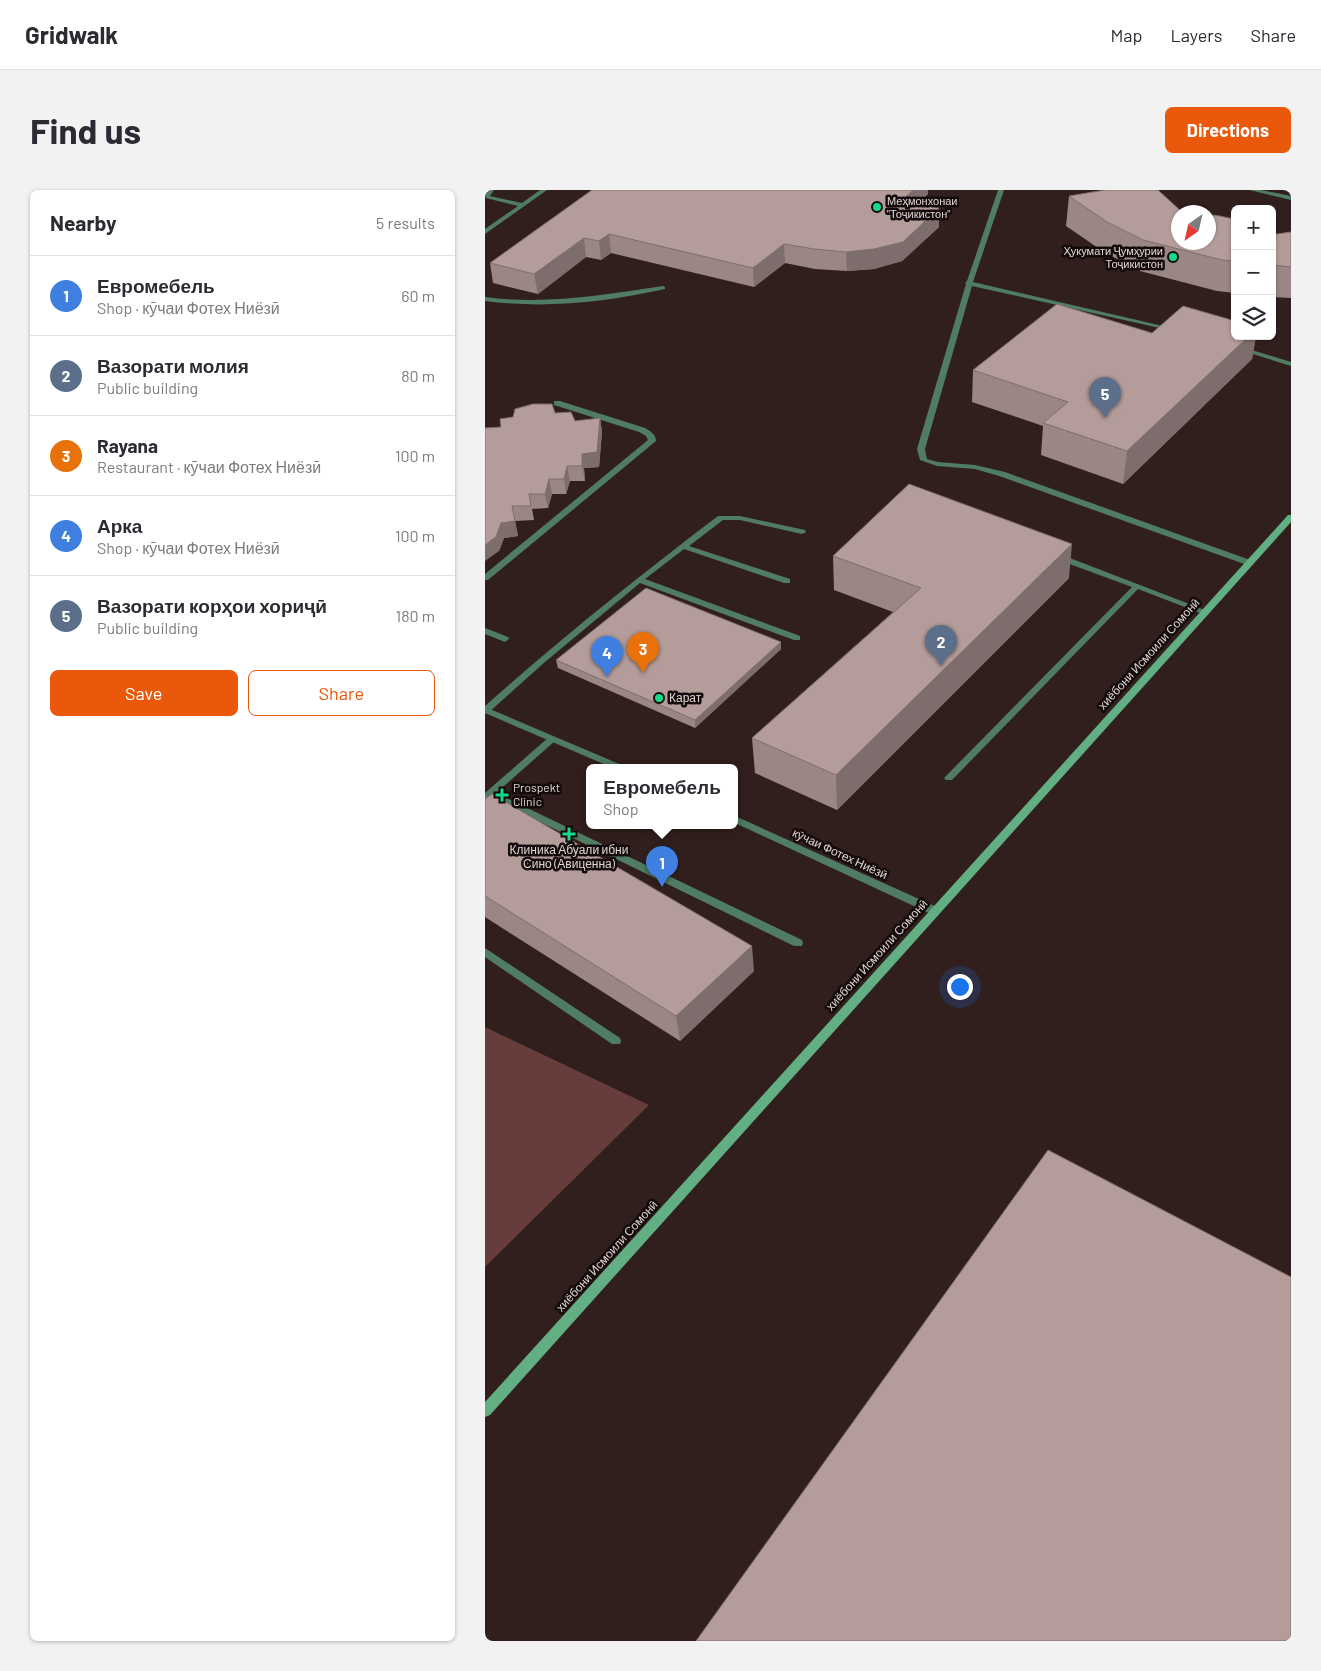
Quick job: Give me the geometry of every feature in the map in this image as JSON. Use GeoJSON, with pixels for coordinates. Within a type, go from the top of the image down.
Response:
{"type":"FeatureCollection","features":[{"type":"Feature","properties":{"kind":"street"},"geometry":{"type":"LineString","coordinates":[[491,190],[486,195],[488,197],[522,206]]}},
{"type":"Feature","properties":{"kind":"street"},"geometry":{"type":"LineString","coordinates":[[485,232],[544,190]]}},
{"type":"Feature","properties":{"kind":"street"},"geometry":{"type":"LineString","coordinates":[[1001,190],[968,283],[921,449],[924,460],[937,464],[975,467],[1002,474],[1250,563]]}},
{"type":"Feature","properties":{"kind":"street"},"geometry":{"type":"LineString","coordinates":[[1251,190],[1291,198]]}},
{"type":"Feature","properties":{"kind":"street"},"geometry":{"type":"LineString","coordinates":[[968,283],[1179,331]]}},
{"type":"Feature","properties":{"kind":"street"},"geometry":{"type":"LineString","coordinates":[[485,299],[525,304],[554,304],[663,288]]}},
{"type":"Feature","properties":{"kind":"street"},"geometry":{"type":"LineString","coordinates":[[1233,346],[1291,364]]}},
{"type":"Feature","properties":{"kind":"street"},"geometry":{"type":"LineString","coordinates":[[485,578],[652,442],[649,434],[642,430],[557,403]]}},
{"type":"Feature","properties":{"kind":"street"},"geometry":{"type":"LineString","coordinates":[[611,764],[485,711],[522,677],[639,580],[713,522],[729,516],[802,532]]}},
{"type":"Feature","properties":{"kind":"street","name":"хиёбони Исмоили Сомонӣ"},"geometry":{"type":"LineString","coordinates":[[485,1412],[1291,517]]}},
{"type":"Feature","properties":{"kind":"street"},"geometry":{"type":"LineString","coordinates":[[682,546],[787,581]]}},
{"type":"Feature","properties":{"kind":"street"},"geometry":{"type":"LineString","coordinates":[[1047,552],[1206,612]]}},
{"type":"Feature","properties":{"kind":"street"},"geometry":{"type":"LineString","coordinates":[[639,580],[797,638]]}},
{"type":"Feature","properties":{"kind":"street"},"geometry":{"type":"LineString","coordinates":[[949,778],[1137,586]]}},
{"type":"Feature","properties":{"kind":"street"},"geometry":{"type":"LineString","coordinates":[[485,631],[505,639]]}},
{"type":"Feature","properties":{"kind":"street"},"geometry":{"type":"LineString","coordinates":[[552,739],[488,796],[798,943]]}},
{"type":"Feature","properties":{"kind":"street","name":"кӯчаи Фотех Ниёзӣ"},"geometry":{"type":"LineString","coordinates":[[738,819],[935,911]]}},
{"type":"Feature","properties":{"kind":"street"},"geometry":{"type":"LineString","coordinates":[[485,952],[616,1041]]}},
{"type":"Feature","properties":{"kind":"shaded area"},"geometry":{"type":"Polygon","coordinates":[[[485,1027],[649,1105],[485,1267],[485,1027]]]}},
{"type":"Feature","properties":{"kind":"building"},"geometry":{"type":"Polygon","coordinates":[[[592,190],[913,190],[901,201],[939,208],[903,242],[874,249],[846,252],[784,244],[753,268],[609,234],[599,241],[584,238],[534,274],[490,263],[592,190]]]}},
{"type":"Feature","properties":{"kind":"building"},"geometry":{"type":"Polygon","coordinates":[[[1105,190],[1158,190],[1174,205],[1171,205],[1171,247],[1143,240],[1107,222],[1069,196],[1105,190]]]}},
{"type":"Feature","properties":{"kind":"building"},"geometry":{"type":"Polygon","coordinates":[[[1216,215],[1231,218],[1231,261],[1182,250],[1216,250],[1216,215]]]}},
{"type":"Feature","properties":{"kind":"building"},"geometry":{"type":"Polygon","coordinates":[[[1291,232],[1291,267],[1276,265],[1277,234],[1291,232]]]}},
{"type":"Feature","properties":{"kind":"building"},"geometry":{"type":"Polygon","coordinates":[[[1057,304],[1152,333],[1183,306],[1231,320],[1231,340],[1245,340],[1127,451],[1043,423],[1068,402],[973,370],[1057,304]]]}},
{"type":"Feature","properties":{"kind":"building"},"geometry":{"type":"Polygon","coordinates":[[[533,404],[552,404],[555,413],[571,412],[575,421],[600,418],[597,452],[582,454],[582,466],[567,466],[564,479],[549,479],[545,494],[529,494],[531,506],[512,506],[515,521],[501,523],[496,537],[485,545],[485,428],[501,427],[500,419],[513,417],[515,409],[533,404]]]}},
{"type":"Feature","properties":{"kind":"building"},"geometry":{"type":"Polygon","coordinates":[[[909,484],[1072,544],[836,775],[752,738],[921,588],[833,556],[909,484]]]}},
{"type":"Feature","properties":{"kind":"building"},"geometry":{"type":"Polygon","coordinates":[[[646,588],[781,642],[695,720],[556,660],[646,588]]]}},
{"type":"Feature","properties":{"kind":"building"},"geometry":{"type":"Polygon","coordinates":[[[492,794],[752,946],[676,1016],[485,896],[485,799],[492,794]]]}},
{"type":"Feature","properties":{"kind":"building"},"geometry":{"type":"Polygon","coordinates":[[[1048,1150],[1291,1277],[1291,1641],[696,1641],[1048,1150]]]}},
{"type":"Feature","properties":{"kind":"place","name":"Меҳмонхонаи \"Тоҷикистон\""},"geometry":{"type":"Point","coordinates":[877,207]}},
{"type":"Feature","properties":{"kind":"place","name":"Ҳукумати Ҷумҳурии Тоҷикистон"},"geometry":{"type":"Point","coordinates":[1173,257]}},
{"type":"Feature","properties":{"kind":"place","name":"Вазорати корҳои хориҷӣ"},"geometry":{"type":"Point","coordinates":[1105,418]}},
{"type":"Feature","properties":{"kind":"place","name":"Вазорати молия"},"geometry":{"type":"Point","coordinates":[941,666]}},
{"type":"Feature","properties":{"kind":"place","name":"Rayana"},"geometry":{"type":"Point","coordinates":[643,673]}},
{"type":"Feature","properties":{"kind":"place","name":"Арка"},"geometry":{"type":"Point","coordinates":[607,677]}},
{"type":"Feature","properties":{"kind":"place","name":"Карат"},"geometry":{"type":"Point","coordinates":[659,698]}},
{"type":"Feature","properties":{"kind":"place","name":"Prospekt Clinic"},"geometry":{"type":"Point","coordinates":[502,795]}},
{"type":"Feature","properties":{"kind":"place","name":"Клиника Абуали ибни Сино (Авиценна)"},"geometry":{"type":"Point","coordinates":[569,834]}},
{"type":"Feature","properties":{"kind":"place","name":"Евромебель"},"geometry":{"type":"Point","coordinates":[662,887]}}]}
